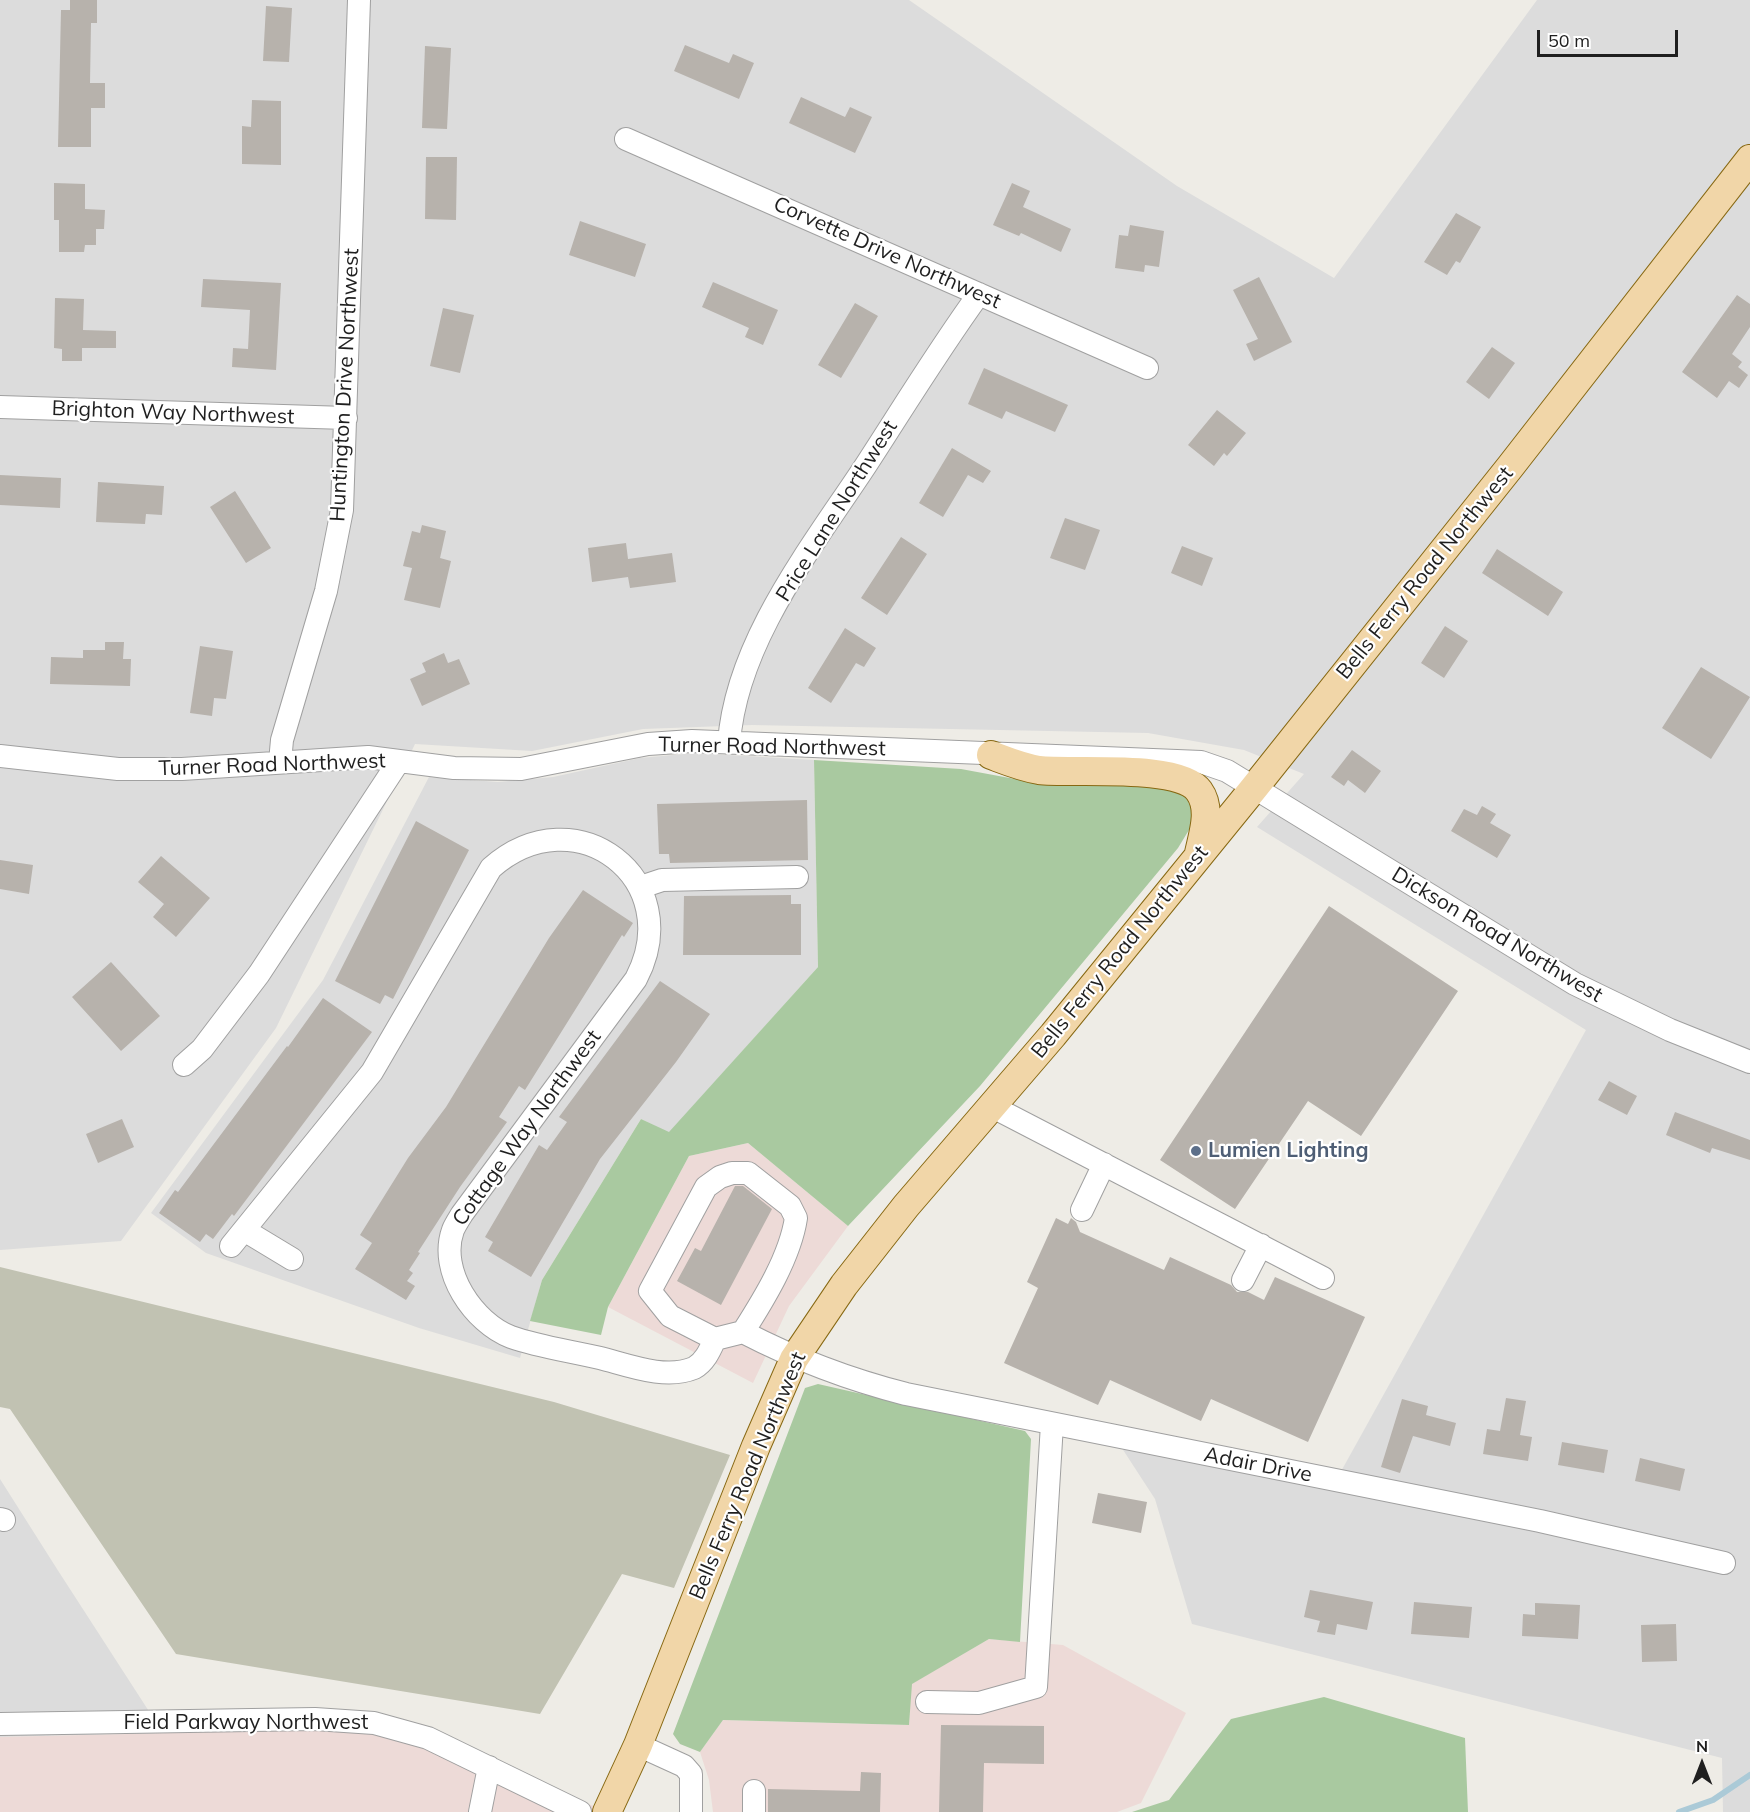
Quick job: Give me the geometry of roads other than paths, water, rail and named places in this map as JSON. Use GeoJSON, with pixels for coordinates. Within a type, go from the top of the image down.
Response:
{"type":"FeatureCollection","features":[{"type":"Feature","properties":{"kind":"main road","name":"Bells Ferry Road Northwest"},"geometry":{"type":"LineString","coordinates":[[607,1812],[638,1745],[756,1446],[794,1359],[844,1285],[1254,788],[1510,467],[1750,159]]}},
{"type":"Feature","properties":{"kind":"main road"},"geometry":{"type":"LineString","coordinates":[[991,754],[1019,767],[1041,770],[1146,773],[1175,777],[1191,783],[1199,791],[1205,812],[1199,856]]}},
{"type":"Feature","properties":{"kind":"street","name":"Huntington Drive Northwest"},"geometry":{"type":"LineString","coordinates":[[280,762],[282,740],[326,591],[342,510],[359,0]]}},
{"type":"Feature","properties":{"kind":"street","name":"Corvette Drive Northwest"},"geometry":{"type":"LineString","coordinates":[[626,139],[1147,368]]}},
{"type":"Feature","properties":{"kind":"street","name":"Price Lane Northwest"},"geometry":{"type":"LineString","coordinates":[[729,743],[739,689],[751,652],[795,573],[979,294]]}},
{"type":"Feature","properties":{"kind":"street","name":"Brighton Way Northwest"},"geometry":{"type":"LineString","coordinates":[[0,407],[346,418]]}},
{"type":"Feature","properties":{"kind":"street","name":"Turner Road Northwest"},"geometry":{"type":"LineString","coordinates":[[0,756],[118,769],[182,769],[368,757],[454,768],[521,769],[648,744],[729,743],[1201,762],[1227,771],[1254,788]]}},
{"type":"Feature","properties":{"kind":"street"},"geometry":{"type":"LineString","coordinates":[[184,1065],[202,1049],[259,974],[399,761]]}},
{"type":"Feature","properties":{"kind":"street","name":"Dickson Road Northwest"},"geometry":{"type":"LineString","coordinates":[[1254,788],[1575,984],[1670,1030],[1750,1062]]}},
{"type":"Feature","properties":{"kind":"street"},"geometry":{"type":"LineString","coordinates":[[292,1260],[238,1238],[372,1072],[480,883],[491,868],[507,853],[534,841],[560,837],[585,842],[606,850],[641,887],[662,880],[797,877]]}},
{"type":"Feature","properties":{"kind":"street","name":"Cottage Way Northwest"},"geometry":{"type":"LineString","coordinates":[[641,887],[650,925],[648,946],[640,973],[462,1214],[453,1231],[450,1252],[454,1275],[466,1300],[487,1324],[511,1337],[647,1370],[680,1372],[695,1367],[706,1357],[715,1339]]}},
{"type":"Feature","properties":{"kind":"street"},"geometry":{"type":"LineString","coordinates":[[991,1106],[1323,1278]]}},
{"type":"Feature","properties":{"kind":"street"},"geometry":{"type":"LineString","coordinates":[[1083,1210],[1104,1164]]}},
{"type":"Feature","properties":{"kind":"street"},"geometry":{"type":"LineString","coordinates":[[743,1332],[757,1310],[792,1240],[796,1218],[790,1206],[748,1173],[735,1173],[707,1185],[650,1291],[670,1316],[715,1339],[743,1332],[794,1359]]}},
{"type":"Feature","properties":{"kind":"street"},"geometry":{"type":"LineString","coordinates":[[1244,1280],[1261,1245]]}},
{"type":"Feature","properties":{"kind":"street","name":"Adair Drive"},"geometry":{"type":"LineString","coordinates":[[794,1359],[848,1379],[906,1394],[1540,1521],[1724,1563]]}},
{"type":"Feature","properties":{"kind":"street"},"geometry":{"type":"LineString","coordinates":[[927,1702],[979,1704],[1036,1687],[1052,1424]]}},
{"type":"Feature","properties":{"kind":"street","name":"Field Parkway Northwest"},"geometry":{"type":"LineString","coordinates":[[0,1724],[347,1720],[402,1729],[489,1767],[580,1812]]}},
{"type":"Feature","properties":{"kind":"street"},"geometry":{"type":"LineString","coordinates":[[638,1745],[684,1766],[691,1774],[691,1812]]}},
{"type":"Feature","properties":{"kind":"street"},"geometry":{"type":"LineString","coordinates":[[480,1812],[489,1767]]}},
{"type":"Feature","properties":{"kind":"waterway"},"geometry":{"type":"LineString","coordinates":[[1679,1812],[1713,1800],[1750,1775]]}},
{"type":"Feature","properties":{"kind":"place","name":"Lumien Lighting"},"geometry":{"type":"Point","coordinates":[1196,1151]}}]}
